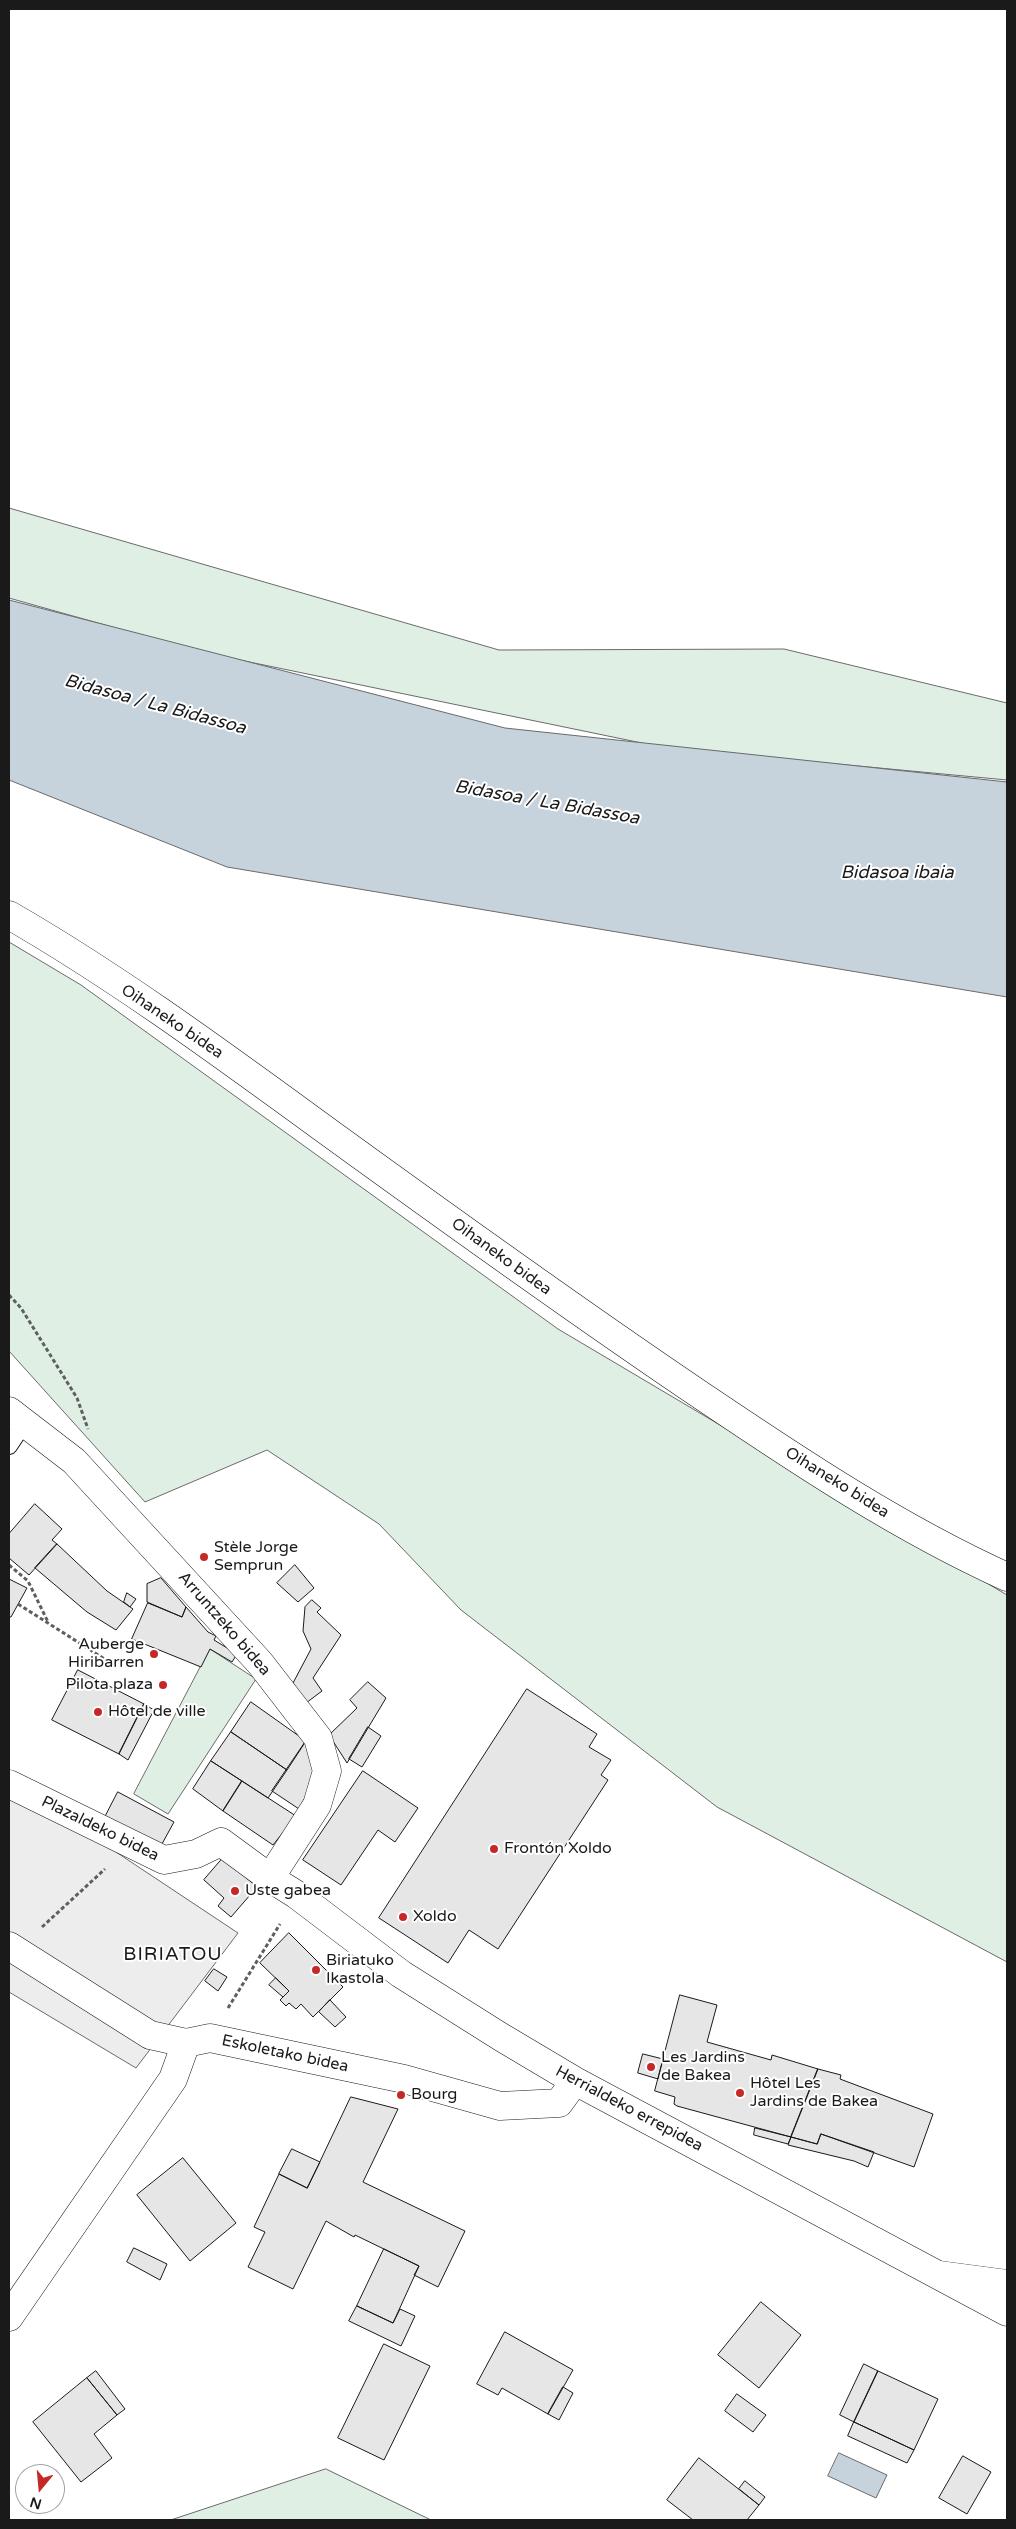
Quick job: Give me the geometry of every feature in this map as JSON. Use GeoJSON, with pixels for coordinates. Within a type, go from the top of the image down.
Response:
{"type":"FeatureCollection","features":[{"type":"Feature","properties":{"kind":"street","name":"Oihaneko bidea"},"geometry":{"type":"LineString","coordinates":[[9,916],[54,941],[248,1074],[562,1302],[724,1411],[863,1502],[1007,1577]]}},
{"type":"Feature","properties":{"kind":"street","name":"Arruntzeko bidea"},"geometry":{"type":"LineString","coordinates":[[17,1416],[74,1461],[167,1560],[260,1663],[318,1738],[327,1771],[317,1805],[270,1878]]}},
{"type":"Feature","properties":{"kind":"street","name":"Plazaldeko bidea"},"geometry":{"type":"LineString","coordinates":[[9,1784],[164,1860],[196,1854],[221,1842],[270,1878]]}},
{"type":"Feature","properties":{"kind":"street","name":"Herrialdeko errepidea"},"geometry":{"type":"LineString","coordinates":[[270,1878],[297,1895],[402,1974],[500,2038],[575,2081],[1007,2312]]}},
{"type":"Feature","properties":{"kind":"street"},"geometry":{"type":"LineString","coordinates":[[9,2317],[198,2041],[150,2035],[12,1948]]}},
{"type":"Feature","properties":{"kind":"street","name":"Eskoletako bidea"},"geometry":{"type":"LineString","coordinates":[[198,2041],[404,2079],[500,2106],[559,2103],[575,2081]]}},
{"type":"Feature","properties":{"kind":"street"},"geometry":{"type":"LineString","coordinates":[[937,2274],[1007,2284]]}},
{"type":"Feature","properties":{"kind":"lane"},"geometry":{"type":"LineString","coordinates":[[9,1446],[17,1416]]}},
{"type":"Feature","properties":{"kind":"path"},"geometry":{"type":"LineString","coordinates":[[9,1295],[21,1308],[77,1398],[89,1433]]}},
{"type":"Feature","properties":{"kind":"path"},"geometry":{"type":"LineString","coordinates":[[9,1565],[28,1581],[49,1622]]}},
{"type":"Feature","properties":{"kind":"path"},"geometry":{"type":"LineString","coordinates":[[18,1604],[114,1665]]}},
{"type":"Feature","properties":{"kind":"path"},"geometry":{"type":"LineString","coordinates":[[12,1948],[132,1844]]}},
{"type":"Feature","properties":{"kind":"path"},"geometry":{"type":"LineString","coordinates":[[198,2041],[297,1895]]}},
{"type":"Feature","properties":{"kind":"green space"},"geometry":{"type":"Polygon","coordinates":[[[9,508],[499,650],[784,649],[1007,703],[1007,780],[666,748],[201,652],[9,598],[9,508]]]}},
{"type":"Feature","properties":{"kind":"green space"},"geometry":{"type":"Polygon","coordinates":[[[9,942],[81,985],[558,1329],[1007,1595],[1007,1962],[717,1807],[461,1610],[379,1524],[267,1450],[145,1502],[9,1351],[9,942]]]}},
{"type":"Feature","properties":{"kind":"green space"},"geometry":{"type":"Polygon","coordinates":[[[210,1649],[256,1679],[168,1814],[134,1794],[210,1649]]]}},
{"type":"Feature","properties":{"kind":"green space"},"geometry":{"type":"Polygon","coordinates":[[[326,2469],[431,2520],[171,2520],[326,2469]]]}},
{"type":"Feature","properties":{"kind":"shaded area"},"geometry":{"type":"Polygon","coordinates":[[[9,1781],[238,1933],[136,2068],[9,1992],[9,1781]]]}},
{"type":"Feature","properties":{"kind":"water","name":"Bidasoa ibaia"},"geometry":{"type":"Polygon","coordinates":[[[9,600],[505,728],[1007,782],[1007,997],[227,867],[9,780],[9,600]]]}},
{"type":"Feature","properties":{"kind":"water"},"geometry":{"type":"Polygon","coordinates":[[[839,2453],[887,2475],[876,2498],[828,2476],[839,2453]]]}},
{"type":"Feature","properties":{"kind":"building"},"geometry":{"type":"Polygon","coordinates":[[[35,1504],[62,1529],[52,1540],[57,1544],[29,1575],[9,1558],[9,1534],[35,1504]]]}},
{"type":"Feature","properties":{"kind":"building"},"geometry":{"type":"Polygon","coordinates":[[[57,1544],[107,1591],[133,1609],[116,1630],[87,1612],[35,1568],[57,1544]]]}},
{"type":"Feature","properties":{"kind":"building"},"geometry":{"type":"Polygon","coordinates":[[[295,1565],[314,1588],[298,1602],[277,1583],[295,1565]]]}},
{"type":"Feature","properties":{"kind":"building"},"geometry":{"type":"Polygon","coordinates":[[[161,1578],[186,1607],[182,1617],[147,1602],[147,1584],[161,1578]]]}},
{"type":"Feature","properties":{"kind":"building"},"geometry":{"type":"Polygon","coordinates":[[[9,1579],[27,1588],[11,1617],[9,1617],[9,1579]]]}},
{"type":"Feature","properties":{"kind":"building"},"geometry":{"type":"Polygon","coordinates":[[[127,1593],[136,1599],[130,1607],[124,1602],[127,1593]]]}},
{"type":"Feature","properties":{"kind":"building"},"geometry":{"type":"Polygon","coordinates":[[[312,1600],[321,1608],[317,1612],[341,1635],[313,1678],[322,1691],[306,1703],[293,1683],[311,1649],[303,1631],[305,1607],[312,1600]]]}},
{"type":"Feature","properties":{"kind":"building"},"geometry":{"type":"Polygon","coordinates":[[[148,1603],[182,1617],[186,1607],[208,1632],[216,1636],[214,1640],[237,1654],[232,1662],[210,1649],[201,1667],[132,1639],[148,1603]]]}},
{"type":"Feature","properties":{"kind":"building","name":"Hôtel de ville"},"geometry":{"type":"Polygon","coordinates":[[[78,1670],[144,1704],[119,1754],[52,1720],[78,1670]]]}},
{"type":"Feature","properties":{"kind":"building"},"geometry":{"type":"Polygon","coordinates":[[[368,1682],[386,1698],[347,1763],[329,1735],[357,1708],[350,1700],[368,1682]]]}},
{"type":"Feature","properties":{"kind":"building","name":"Frontón Xoldo"},"geometry":{"type":"Polygon","coordinates":[[[527,1689],[597,1734],[589,1747],[611,1760],[601,1775],[608,1780],[498,1949],[469,1930],[448,1963],[379,1918],[527,1689]]]}},
{"type":"Feature","properties":{"kind":"building"},"geometry":{"type":"Polygon","coordinates":[[[251,1702],[306,1741],[287,1770],[231,1732],[251,1702]]]}},
{"type":"Feature","properties":{"kind":"building"},"geometry":{"type":"Polygon","coordinates":[[[144,1704],[154,1710],[128,1760],[119,1754],[144,1704]]]}},
{"type":"Feature","properties":{"kind":"building"},"geometry":{"type":"Polygon","coordinates":[[[368,1727],[381,1736],[362,1767],[349,1759],[368,1727]]]}},
{"type":"Feature","properties":{"kind":"building"},"geometry":{"type":"Polygon","coordinates":[[[231,1732],[287,1770],[268,1798],[211,1761],[231,1732]]]}},
{"type":"Feature","properties":{"kind":"building"},"geometry":{"type":"Polygon","coordinates":[[[306,1741],[314,1764],[311,1786],[299,1809],[272,1791],[306,1741]]]}},
{"type":"Feature","properties":{"kind":"building"},"geometry":{"type":"Polygon","coordinates":[[[211,1761],[242,1781],[223,1811],[193,1789],[211,1761]]]}},
{"type":"Feature","properties":{"kind":"building"},"geometry":{"type":"Polygon","coordinates":[[[363,1771],[418,1808],[395,1842],[378,1830],[341,1885],[303,1860],[363,1771]]]}},
{"type":"Feature","properties":{"kind":"building"},"geometry":{"type":"Polygon","coordinates":[[[242,1781],[296,1816],[273,1845],[223,1811],[242,1781]]]}},
{"type":"Feature","properties":{"kind":"building"},"geometry":{"type":"Polygon","coordinates":[[[118,1792],[174,1822],[157,1853],[102,1823],[118,1792]]]}},
{"type":"Feature","properties":{"kind":"building","name":"Uste gabea"},"geometry":{"type":"Polygon","coordinates":[[[223,1858],[257,1887],[231,1917],[218,1906],[224,1898],[204,1880],[223,1858]]]}},
{"type":"Feature","properties":{"kind":"building"},"geometry":{"type":"Polygon","coordinates":[[[289,1933],[343,1987],[313,2017],[301,2004],[296,2009],[289,2003],[286,2006],[280,2000],[289,1991],[260,1963],[289,1933]]]}},
{"type":"Feature","properties":{"kind":"building"},"geometry":{"type":"Polygon","coordinates":[[[214,1969],[227,1977],[218,1991],[205,1981],[214,1969]]]}},
{"type":"Feature","properties":{"kind":"building"},"geometry":{"type":"Polygon","coordinates":[[[276,1978],[289,1991],[283,1997],[269,1985],[276,1978]]]}},
{"type":"Feature","properties":{"kind":"building"},"geometry":{"type":"Polygon","coordinates":[[[680,1995],[717,2005],[707,2042],[771,2060],[772,2055],[818,2069],[791,2137],[677,2106],[674,2104],[675,2097],[655,2091],[680,1995]]]}},
{"type":"Feature","properties":{"kind":"building"},"geometry":{"type":"Polygon","coordinates":[[[330,2000],[346,2017],[335,2027],[319,2012],[330,2000]]]}},
{"type":"Feature","properties":{"kind":"building"},"geometry":{"type":"Polygon","coordinates":[[[643,2054],[663,2059],[658,2079],[638,2073],[643,2054]]]}},
{"type":"Feature","properties":{"kind":"building"},"geometry":{"type":"Polygon","coordinates":[[[818,2069],[841,2075],[840,2079],[933,2114],[914,2167],[821,2134],[817,2144],[791,2137],[818,2069]]]}},
{"type":"Feature","properties":{"kind":"building"},"geometry":{"type":"Polygon","coordinates":[[[351,2097],[398,2109],[363,2182],[465,2231],[438,2287],[414,2275],[419,2266],[355,2235],[354,2237],[326,2221],[293,2289],[248,2267],[265,2232],[254,2227],[279,2174],[307,2188],[351,2097]]]}},
{"type":"Feature","properties":{"kind":"building"},"geometry":{"type":"Polygon","coordinates":[[[755,2128],[791,2137],[788,2144],[754,2135],[755,2128]]]}},
{"type":"Feature","properties":{"kind":"building"},"geometry":{"type":"Polygon","coordinates":[[[821,2134],[874,2152],[868,2167],[854,2161],[788,2145],[791,2137],[817,2144],[821,2134]]]}},
{"type":"Feature","properties":{"kind":"building"},"geometry":{"type":"Polygon","coordinates":[[[292,2149],[320,2162],[307,2188],[279,2174],[292,2149]]]}},
{"type":"Feature","properties":{"kind":"building"},"geometry":{"type":"Polygon","coordinates":[[[183,2158],[236,2223],[190,2261],[137,2195],[183,2158]]]}},
{"type":"Feature","properties":{"kind":"building"},"geometry":{"type":"Polygon","coordinates":[[[134,2248],[167,2264],[160,2280],[127,2262],[134,2248]]]}},
{"type":"Feature","properties":{"kind":"building"},"geometry":{"type":"Polygon","coordinates":[[[384,2249],[419,2266],[393,2323],[357,2306],[384,2249]]]}},
{"type":"Feature","properties":{"kind":"building"},"geometry":{"type":"Polygon","coordinates":[[[761,2302],[801,2335],[759,2388],[718,2355],[761,2302]]]}},
{"type":"Feature","properties":{"kind":"building"},"geometry":{"type":"Polygon","coordinates":[[[357,2306],[393,2323],[400,2309],[415,2316],[401,2346],[349,2321],[357,2306]]]}},
{"type":"Feature","properties":{"kind":"building"},"geometry":{"type":"Polygon","coordinates":[[[505,2332],[573,2370],[548,2414],[502,2388],[498,2395],[477,2384],[505,2332]]]}},
{"type":"Feature","properties":{"kind":"building"},"geometry":{"type":"Polygon","coordinates":[[[384,2344],[430,2366],[384,2460],[338,2438],[384,2344]]]}},
{"type":"Feature","properties":{"kind":"building"},"geometry":{"type":"Polygon","coordinates":[[[864,2364],[878,2371],[854,2422],[840,2415],[864,2364]]]}},
{"type":"Feature","properties":{"kind":"building"},"geometry":{"type":"Polygon","coordinates":[[[96,2371],[125,2409],[117,2415],[87,2378],[96,2371]]]}},
{"type":"Feature","properties":{"kind":"building"},"geometry":{"type":"Polygon","coordinates":[[[878,2371],[938,2399],[914,2450],[854,2422],[878,2371]]]}},
{"type":"Feature","properties":{"kind":"building"},"geometry":{"type":"Polygon","coordinates":[[[87,2378],[117,2415],[94,2434],[112,2458],[81,2482],[33,2422],[87,2378]]]}},
{"type":"Feature","properties":{"kind":"building"},"geometry":{"type":"Polygon","coordinates":[[[563,2387],[573,2393],[559,2420],[548,2414],[563,2387]]]}},
{"type":"Feature","properties":{"kind":"building"},"geometry":{"type":"Polygon","coordinates":[[[737,2394],[766,2415],[753,2432],[725,2411],[737,2394]]]}},
{"type":"Feature","properties":{"kind":"building"},"geometry":{"type":"Polygon","coordinates":[[[854,2422],[914,2450],[907,2463],[848,2436],[854,2422]]]}},
{"type":"Feature","properties":{"kind":"building"},"geometry":{"type":"Polygon","coordinates":[[[963,2456],[991,2472],[967,2514],[939,2498],[963,2456]]]}},
{"type":"Feature","properties":{"kind":"building"},"geometry":{"type":"Polygon","coordinates":[[[699,2458],[759,2505],[747,2520],[693,2520],[667,2500],[699,2458]]]}},
{"type":"Feature","properties":{"kind":"building"},"geometry":{"type":"Polygon","coordinates":[[[745,2481],[765,2497],[759,2505],[739,2489],[745,2481]]]}},
{"type":"Feature","properties":{"kind":"place","name":"Stèle Jorge Semprun"},"geometry":{"type":"Point","coordinates":[204,1557]}},
{"type":"Feature","properties":{"kind":"place","name":"Auberge Hiribarren"},"geometry":{"type":"Point","coordinates":[154,1654]}},
{"type":"Feature","properties":{"kind":"place","name":"Pilota plaza"},"geometry":{"type":"Point","coordinates":[163,1685]}},
{"type":"Feature","properties":{"kind":"place","name":"Hôtel de ville"},"geometry":{"type":"Point","coordinates":[98,1712]}},
{"type":"Feature","properties":{"kind":"place","name":"Frontón Xoldo"},"geometry":{"type":"Point","coordinates":[494,1849]}},
{"type":"Feature","properties":{"kind":"place","name":"Uste gabea"},"geometry":{"type":"Point","coordinates":[235,1891]}},
{"type":"Feature","properties":{"kind":"place","name":"Xoldo"},"geometry":{"type":"Point","coordinates":[403,1917]}},
{"type":"Feature","properties":{"kind":"place","name":"Biriatuko Ikastola"},"geometry":{"type":"Point","coordinates":[316,1970]}},
{"type":"Feature","properties":{"kind":"place","name":"Les Jardins de Bakea"},"geometry":{"type":"Point","coordinates":[651,2067]}},
{"type":"Feature","properties":{"kind":"place","name":"Hôtel Les Jardins de Bakea"},"geometry":{"type":"Point","coordinates":[740,2093]}},
{"type":"Feature","properties":{"kind":"place","name":"Bourg"},"geometry":{"type":"Point","coordinates":[401,2095]}},
{"type":"Feature","properties":{"kind":"district","name":"BIRIATOU"},"geometry":{"type":"Point","coordinates":[173,1955]}},
{"type":"Feature","properties":{"kind":"water label","name":"Bidasoa / La Bidassoa"},"geometry":{"type":"Point","coordinates":[155,705]}},
{"type":"Feature","properties":{"kind":"water label","name":"Bidasoa / La Bidassoa"},"geometry":{"type":"Point","coordinates":[547,803]}}]}
